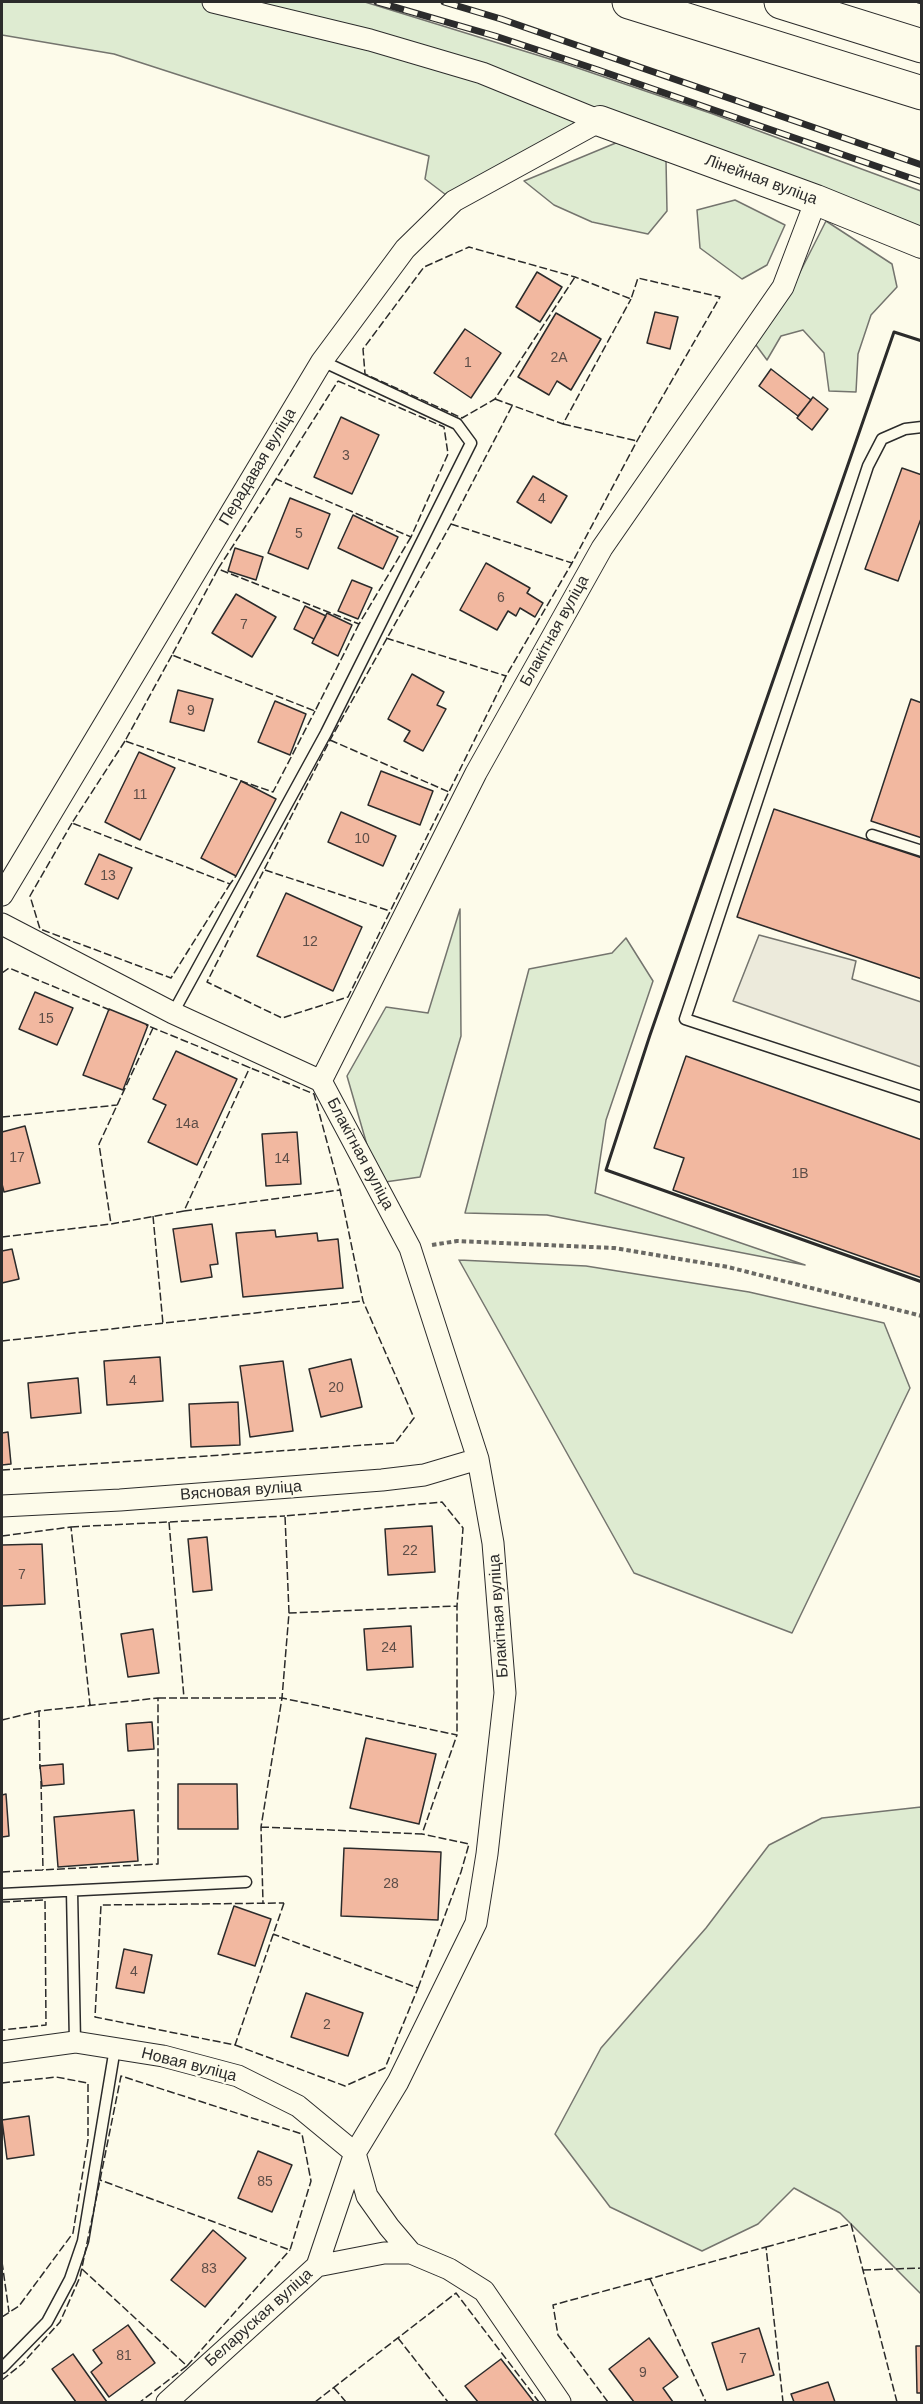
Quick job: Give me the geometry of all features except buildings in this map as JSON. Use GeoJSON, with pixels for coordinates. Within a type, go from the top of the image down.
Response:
{"type":"FeatureCollection","features":[{"type":"Feature","properties":{"kind":"highway"},"geometry":{"type":"LineString","coordinates":[[629,2],[921,93]]}},
{"type":"Feature","properties":{"kind":"highway"},"geometry":{"type":"LineString","coordinates":[[781,2],[921,46]]}},
{"type":"Feature","properties":{"kind":"street"},"geometry":{"type":"LineString","coordinates":[[213,2],[370,40],[482,73],[600,120]]}},
{"type":"Feature","properties":{"kind":"street","name":"Лінейная вуліца"},"geometry":{"type":"LineString","coordinates":[[600,120],[816,200],[921,243]]}},
{"type":"Feature","properties":{"kind":"street","name":"Перадавая вуліца"},"geometry":{"type":"LineString","coordinates":[[2,895],[322,361],[405,249],[454,201],[600,120]]}},
{"type":"Feature","properties":{"kind":"street","name":"Блакітная вуліца"},"geometry":{"type":"LineString","coordinates":[[321,1081],[476,773],[602,548],[783,287],[816,200]]}},
{"type":"Feature","properties":{"kind":"street","name":"Блакітная вуліца"},"geometry":{"type":"LineString","coordinates":[[2,924],[173,1013],[321,1081],[410,1248],[478,1459],[493,1543],[505,1693],[487,1854],[476,1923],[398,2082],[355,2153]]}},
{"type":"Feature","properties":{"kind":"street","name":"Вясновая вуліца"},"geometry":{"type":"LineString","coordinates":[[2,1506],[350,1483],[424,1475],[478,1459]]}},
{"type":"Feature","properties":{"kind":"street","name":"Новая вуліца"},"geometry":{"type":"LineString","coordinates":[[2,2052],[75,2042],[163,2056],[238,2076],[298,2106],[355,2153]]}},
{"type":"Feature","properties":{"kind":"street"},"geometry":{"type":"LineString","coordinates":[[355,2153],[367,2196],[411,2253]]}},
{"type":"Feature","properties":{"kind":"street","name":"Беларуская вуліца"},"geometry":{"type":"LineString","coordinates":[[166,2403],[317,2266],[355,2153]]}},
{"type":"Feature","properties":{"kind":"street"},"geometry":{"type":"LineString","coordinates":[[317,2266],[384,2253],[411,2253],[448,2269],[484,2291],[560,2403]]}},
{"type":"Feature","properties":{"kind":"lane"},"geometry":{"type":"LineString","coordinates":[[173,1013],[326,733],[471,443],[457,424],[322,361]]}},
{"type":"Feature","properties":{"kind":"lane"},"geometry":{"type":"LineString","coordinates":[[921,427],[905,429],[882,439],[868,466],[685,1019],[921,1097]]}},
{"type":"Feature","properties":{"kind":"lane"},"geometry":{"type":"LineString","coordinates":[[872,836],[921,851]]}},
{"type":"Feature","properties":{"kind":"lane"},"geometry":{"type":"LineString","coordinates":[[2,1894],[246,1882]]}},
{"type":"Feature","properties":{"kind":"lane"},"geometry":{"type":"LineString","coordinates":[[72,1891],[75,2042]]}},
{"type":"Feature","properties":{"kind":"lane"},"geometry":{"type":"LineString","coordinates":[[2,2368],[47,2322],[70,2279],[82,2241],[115,2048]]}},
{"type":"Feature","properties":{"kind":"path"},"geometry":{"type":"LineString","coordinates":[[410,1248],[457,1241],[614,1248],[728,1267],[921,1316]]}},
{"type":"Feature","properties":{"kind":"green space"},"geometry":{"type":"Polygon","coordinates":[[[2,2],[365,2],[563,63],[713,114],[921,191],[921,243],[600,121],[454,201],[425,179],[429,156],[114,54],[2,35],[2,2]]]}},
{"type":"Feature","properties":{"kind":"green space"},"geometry":{"type":"Polygon","coordinates":[[[623,140],[666,160],[667,211],[648,234],[592,222],[554,205],[524,181],[623,140]]]}},
{"type":"Feature","properties":{"kind":"green space"},"geometry":{"type":"Polygon","coordinates":[[[735,200],[785,225],[767,265],[742,279],[700,248],[697,210],[735,200]]]}},
{"type":"Feature","properties":{"kind":"green space"},"geometry":{"type":"Polygon","coordinates":[[[826,221],[892,264],[897,287],[871,315],[858,354],[856,392],[829,391],[824,353],[803,330],[781,336],[767,360],[753,341],[792,288],[826,221]]]}},
{"type":"Feature","properties":{"kind":"green space"},"geometry":{"type":"Polygon","coordinates":[[[460,909],[461,1036],[420,1177],[378,1183],[347,1076],[386,1007],[428,1013],[460,909]]]}},
{"type":"Feature","properties":{"kind":"green space"},"geometry":{"type":"Polygon","coordinates":[[[626,938],[653,981],[606,1120],[595,1193],[805,1265],[547,1215],[465,1213],[529,969],[612,953],[626,938]]]}},
{"type":"Feature","properties":{"kind":"green space"},"geometry":{"type":"Polygon","coordinates":[[[459,1260],[586,1266],[749,1292],[884,1323],[910,1388],[792,1633],[634,1573],[459,1260]]]}},
{"type":"Feature","properties":{"kind":"green space"},"geometry":{"type":"Polygon","coordinates":[[[921,1807],[921,2294],[840,2213],[794,2188],[758,2224],[702,2251],[610,2207],[555,2134],[601,2048],[706,1928],[769,1845],[822,1818],[921,1807]]]}},
{"type":"Feature","properties":{"kind":"shaded area"},"geometry":{"type":"Polygon","coordinates":[[[759,935],[856,961],[852,979],[921,1002],[921,1067],[733,1001],[759,935]]]}},
{"type":"Feature","properties":{"kind":"railway"},"geometry":{"type":"LineString","coordinates":[[377,2],[495,36],[598,70],[922,182]]}},
{"type":"Feature","properties":{"kind":"railway"},"geometry":{"type":"LineString","coordinates":[[444,2],[501,19],[922,165]]}},
{"type":"Feature","properties":{"kind":"fence"},"geometry":{"type":"LineString","coordinates":[[512,406],[451,524],[330,740],[207,982],[282,1018],[348,997],[506,676],[572,563],[637,441],[720,297],[638,278],[631,299],[575,277],[469,247],[424,267],[363,349],[365,374],[462,418],[495,399],[575,277]]}},
{"type":"Feature","properties":{"kind":"fence"},"geometry":{"type":"LineString","coordinates":[[495,399],[563,424],[631,299]]}},
{"type":"Feature","properties":{"kind":"fence"},"geometry":{"type":"LineString","coordinates":[[338,381],[444,427],[448,454],[411,537],[276,479],[338,381]]}},
{"type":"Feature","properties":{"kind":"fence"},"geometry":{"type":"LineString","coordinates":[[563,424],[637,441]]}},
{"type":"Feature","properties":{"kind":"fence"},"geometry":{"type":"LineString","coordinates":[[276,479],[218,569],[359,624],[411,537]]}},
{"type":"Feature","properties":{"kind":"fence"},"geometry":{"type":"LineString","coordinates":[[451,524],[572,563]]}},
{"type":"Feature","properties":{"kind":"fence"},"geometry":{"type":"LineString","coordinates":[[218,569],[172,655],[315,711],[359,624]]}},
{"type":"Feature","properties":{"kind":"fence"},"geometry":{"type":"LineString","coordinates":[[386,638],[506,676]]}},
{"type":"Feature","properties":{"kind":"fence"},"geometry":{"type":"LineString","coordinates":[[172,655],[125,741],[273,792],[315,711]]}},
{"type":"Feature","properties":{"kind":"fence"},"geometry":{"type":"LineString","coordinates":[[330,740],[449,792]]}},
{"type":"Feature","properties":{"kind":"fence"},"geometry":{"type":"LineString","coordinates":[[125,741],[72,823],[230,884],[236,876]]}},
{"type":"Feature","properties":{"kind":"fence"},"geometry":{"type":"LineString","coordinates":[[72,823],[30,896],[40,929],[171,978],[230,884]]}},
{"type":"Feature","properties":{"kind":"fence"},"geometry":{"type":"LineString","coordinates":[[265,870],[390,911]]}},
{"type":"Feature","properties":{"kind":"fence"},"geometry":{"type":"LineString","coordinates":[[2,973],[9,968],[110,1010]]}},
{"type":"Feature","properties":{"kind":"fence"},"geometry":{"type":"LineString","coordinates":[[2,1470],[395,1443],[414,1418],[363,1301],[340,1190],[314,1094],[146,1025]]}},
{"type":"Feature","properties":{"kind":"fence"},"geometry":{"type":"LineString","coordinates":[[153,1028],[99,1144],[111,1224],[184,1211],[250,1067]]}},
{"type":"Feature","properties":{"kind":"fence"},"geometry":{"type":"LineString","coordinates":[[2,1117],[117,1105]]}},
{"type":"Feature","properties":{"kind":"fence"},"geometry":{"type":"LineString","coordinates":[[184,1211],[340,1190]]}},
{"type":"Feature","properties":{"kind":"fence"},"geometry":{"type":"LineString","coordinates":[[153,1216],[163,1324]]}},
{"type":"Feature","properties":{"kind":"fence"},"geometry":{"type":"LineString","coordinates":[[2,1237],[111,1224]]}},
{"type":"Feature","properties":{"kind":"fence"},"geometry":{"type":"LineString","coordinates":[[2,1341],[363,1301]]}},
{"type":"Feature","properties":{"kind":"fence"},"geometry":{"type":"LineString","coordinates":[[289,1613],[285,1516],[442,1502],[463,1528],[457,1606]]}},
{"type":"Feature","properties":{"kind":"fence"},"geometry":{"type":"LineString","coordinates":[[71,1527],[285,1516]]}},
{"type":"Feature","properties":{"kind":"fence"},"geometry":{"type":"LineString","coordinates":[[169,1522],[184,1698]]}},
{"type":"Feature","properties":{"kind":"fence"},"geometry":{"type":"LineString","coordinates":[[2,1536],[71,1527],[90,1705]]}},
{"type":"Feature","properties":{"kind":"fence"},"geometry":{"type":"LineString","coordinates":[[158,1698],[282,1698],[289,1613],[457,1606],[457,1735]]}},
{"type":"Feature","properties":{"kind":"fence"},"geometry":{"type":"LineString","coordinates":[[2,1872],[158,1864],[158,1698],[39,1711],[40,1769]]}},
{"type":"Feature","properties":{"kind":"fence"},"geometry":{"type":"LineString","coordinates":[[261,1827],[422,1834],[457,1735],[282,1698],[261,1827],[263,1903]]}},
{"type":"Feature","properties":{"kind":"fence"},"geometry":{"type":"LineString","coordinates":[[2,1720],[39,1711]]}},
{"type":"Feature","properties":{"kind":"fence"},"geometry":{"type":"LineString","coordinates":[[41,1781],[43,1870]]}},
{"type":"Feature","properties":{"kind":"fence"},"geometry":{"type":"LineString","coordinates":[[418,1988],[461,1872],[469,1844],[422,1834]]}},
{"type":"Feature","properties":{"kind":"fence"},"geometry":{"type":"LineString","coordinates":[[2,1902],[45,1900],[46,2025],[2,2030]]}},
{"type":"Feature","properties":{"kind":"fence"},"geometry":{"type":"LineString","coordinates":[[284,1903],[235,2045],[95,2017],[101,1905],[284,1903]]}},
{"type":"Feature","properties":{"kind":"fence"},"geometry":{"type":"LineString","coordinates":[[235,2045],[345,2086],[385,2068],[418,1988],[273,1934]]}},
{"type":"Feature","properties":{"kind":"fence"},"geometry":{"type":"LineString","coordinates":[[2,2380],[22,2364],[60,2322],[80,2277],[121,2076],[302,2134],[311,2181],[290,2250],[100,2180]]}},
{"type":"Feature","properties":{"kind":"fence"},"geometry":{"type":"LineString","coordinates":[[2,2083],[56,2077],[88,2083],[88,2140],[73,2233],[19,2306],[2,2317]]}},
{"type":"Feature","properties":{"kind":"fence"},"geometry":{"type":"LineString","coordinates":[[766,2247],[851,2224],[897,2402]]}},
{"type":"Feature","properties":{"kind":"fence"},"geometry":{"type":"LineString","coordinates":[[608,2402],[558,2335],[553,2305],[766,2247],[783,2402]]}},
{"type":"Feature","properties":{"kind":"fence"},"geometry":{"type":"LineString","coordinates":[[187,2366],[290,2250]]}},
{"type":"Feature","properties":{"kind":"fence"},"geometry":{"type":"LineString","coordinates":[[2,2262],[9,2312]]}},
{"type":"Feature","properties":{"kind":"fence"},"geometry":{"type":"LineString","coordinates":[[863,2270],[922,2268]]}},
{"type":"Feature","properties":{"kind":"fence"},"geometry":{"type":"LineString","coordinates":[[82,2269],[187,2366],[140,2402]]}},
{"type":"Feature","properties":{"kind":"fence"},"geometry":{"type":"LineString","coordinates":[[650,2279],[706,2402]]}},
{"type":"Feature","properties":{"kind":"fence"},"geometry":{"type":"LineString","coordinates":[[315,2402],[456,2293],[539,2402]]}},
{"type":"Feature","properties":{"kind":"fence"},"geometry":{"type":"LineString","coordinates":[[398,2338],[448,2402]]}},
{"type":"Feature","properties":{"kind":"fence"},"geometry":{"type":"LineString","coordinates":[[334,2388],[346,2402]]}},
{"type":"Feature","properties":{"kind":"wall"},"geometry":{"type":"LineString","coordinates":[[918,2],[922,3]]}},
{"type":"Feature","properties":{"kind":"wall"},"geometry":{"type":"LineString","coordinates":[[922,341],[894,332],[650,1035],[606,1170],[922,1282]]}}]}
